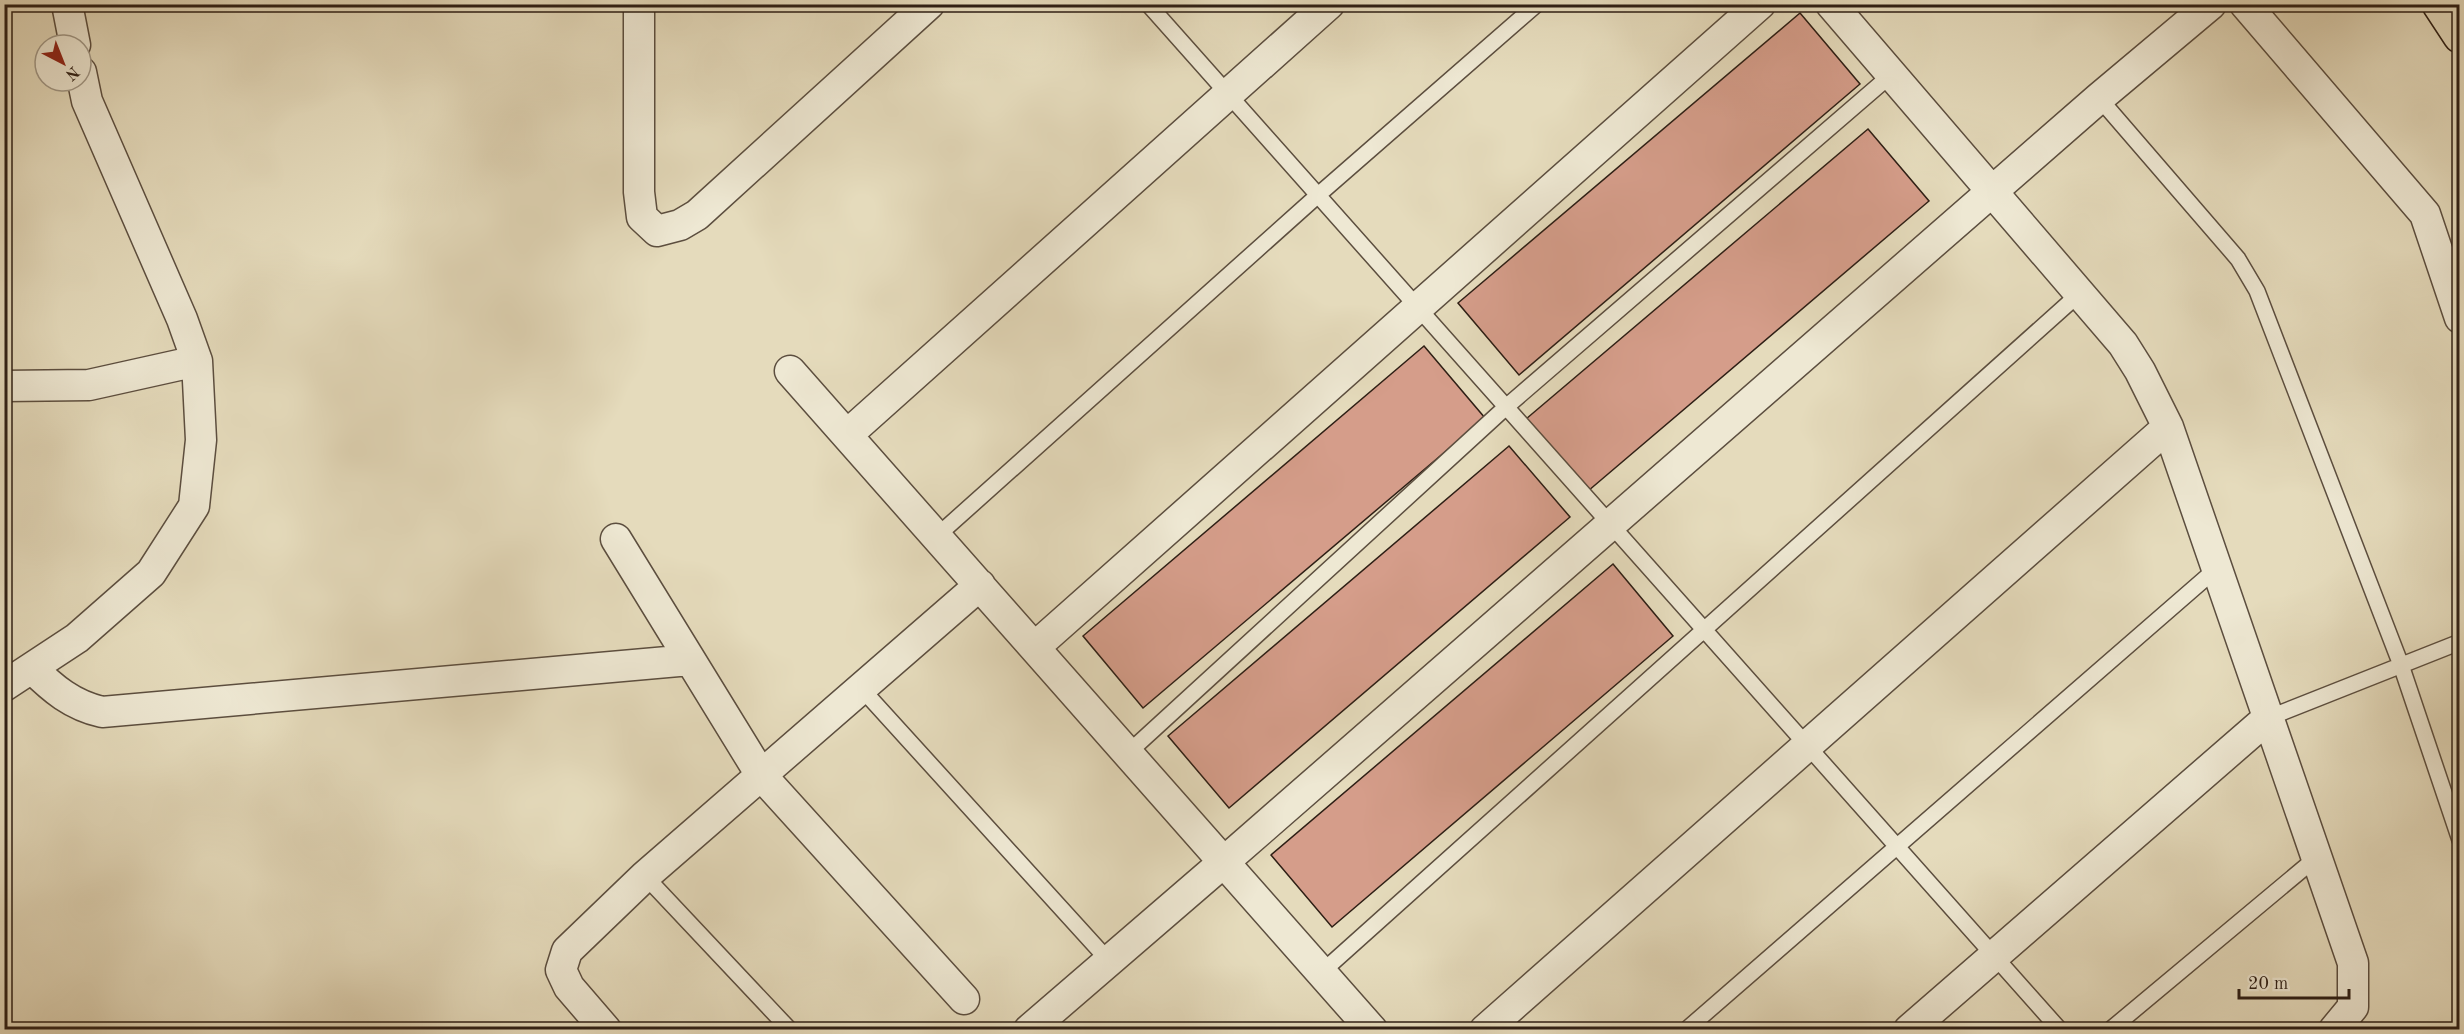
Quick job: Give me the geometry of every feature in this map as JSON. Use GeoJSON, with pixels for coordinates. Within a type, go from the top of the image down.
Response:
{"type":"FeatureCollection","features":[{"type":"Feature","properties":{"kind":"main road"},"geometry":{"type":"LineString","coordinates":[[2439,4],[2460,36]]}},
{"type":"Feature","properties":{"kind":"street"},"geometry":{"type":"LineString","coordinates":[[67,4],[73,33]]}},
{"type":"Feature","properties":{"kind":"street"},"geometry":{"type":"LineString","coordinates":[[639,4],[639,192],[642,217],[657,231],[680,225],[698,215],[929,4]]}},
{"type":"Feature","properties":{"kind":"street"},"geometry":{"type":"LineString","coordinates":[[847,435],[1329,4]]}},
{"type":"Feature","properties":{"kind":"street"},"geometry":{"type":"LineString","coordinates":[[1035,647],[1760,4]]}},
{"type":"Feature","properties":{"kind":"street"},"geometry":{"type":"LineString","coordinates":[[1831,4],[2124,344],[2168,427],[2353,963],[2353,1007],[2334,1029]]}},
{"type":"Feature","properties":{"kind":"street"},"geometry":{"type":"LineString","coordinates":[[1029,1029],[1225,861],[2099,98],[2211,4]]}},
{"type":"Feature","properties":{"kind":"street"},"geometry":{"type":"LineString","coordinates":[[2245,4],[2424,214],[2460,318]]}},
{"type":"Feature","properties":{"kind":"street"},"geometry":{"type":"LineString","coordinates":[[4,686],[77,638],[151,573],[194,506],[201,440],[197,361],[182,319],[85,93]]}},
{"type":"Feature","properties":{"kind":"street"},"geometry":{"type":"LineString","coordinates":[[4,386],[89,385],[197,361]]}},
{"type":"Feature","properties":{"kind":"street"},"geometry":{"type":"LineString","coordinates":[[790,371],[1372,1029]]}},
{"type":"Feature","properties":{"kind":"street"},"geometry":{"type":"LineString","coordinates":[[1485,1029],[2168,427]]}},
{"type":"Feature","properties":{"kind":"street"},"geometry":{"type":"LineString","coordinates":[[616,539],[761,775],[964,999]]}},
{"type":"Feature","properties":{"kind":"street"},"geometry":{"type":"LineString","coordinates":[[605,1029],[570,987],[561,970],[567,951],[645,876],[980,585]]}},
{"type":"Feature","properties":{"kind":"street"},"geometry":{"type":"LineString","coordinates":[[32,668],[69,700],[85,708],[102,712],[690,660]]}},
{"type":"Feature","properties":{"kind":"street"},"geometry":{"type":"LineString","coordinates":[[1910,1029],[2268,718]]}},
{"type":"Feature","properties":{"kind":"lane"},"geometry":{"type":"LineString","coordinates":[[1148,4],[2060,1029]]}},
{"type":"Feature","properties":{"kind":"lane"},"geometry":{"type":"LineString","coordinates":[[937,536],[1317,195],[1537,4]]}},
{"type":"Feature","properties":{"kind":"lane"},"geometry":{"type":"LineString","coordinates":[[1128,753],[1506,407],[1892,74]]}},
{"type":"Feature","properties":{"kind":"lane"},"geometry":{"type":"LineString","coordinates":[[2099,98],[2238,259],[2257,291],[2401,665],[2460,840]]}},
{"type":"Feature","properties":{"kind":"lane"},"geometry":{"type":"LineString","coordinates":[[1322,972],[2080,293]]}},
{"type":"Feature","properties":{"kind":"lane"},"geometry":{"type":"LineString","coordinates":[[1686,1029],[2216,569]]}},
{"type":"Feature","properties":{"kind":"lane"},"geometry":{"type":"LineString","coordinates":[[2268,718],[2460,642]]}},
{"type":"Feature","properties":{"kind":"lane"},"geometry":{"type":"LineString","coordinates":[[861,688],[1109,961]]}},
{"type":"Feature","properties":{"kind":"lane"},"geometry":{"type":"LineString","coordinates":[[2110,1029],[2316,858]]}},
{"type":"Feature","properties":{"kind":"lane"},"geometry":{"type":"LineString","coordinates":[[645,876],[790,1029]]}},
{"type":"Feature","properties":{"kind":"building"},"geometry":{"type":"Polygon","coordinates":[[[1800,13],[1860,84],[1519,375],[1458,303],[1800,13]]]}},
{"type":"Feature","properties":{"kind":"building"},"geometry":{"type":"Polygon","coordinates":[[[1868,129],[1929,201],[1588,491],[1526,419],[1868,129]]]}},
{"type":"Feature","properties":{"kind":"building"},"geometry":{"type":"Polygon","coordinates":[[[1424,346],[1485,418],[1143,708],[1083,636],[1424,346]]]}},
{"type":"Feature","properties":{"kind":"building"},"geometry":{"type":"Polygon","coordinates":[[[1509,446],[1570,517],[1229,808],[1168,736],[1509,446]]]}},
{"type":"Feature","properties":{"kind":"building"},"geometry":{"type":"Polygon","coordinates":[[[1613,564],[1673,636],[1332,927],[1271,855],[1613,564]]]}}]}
